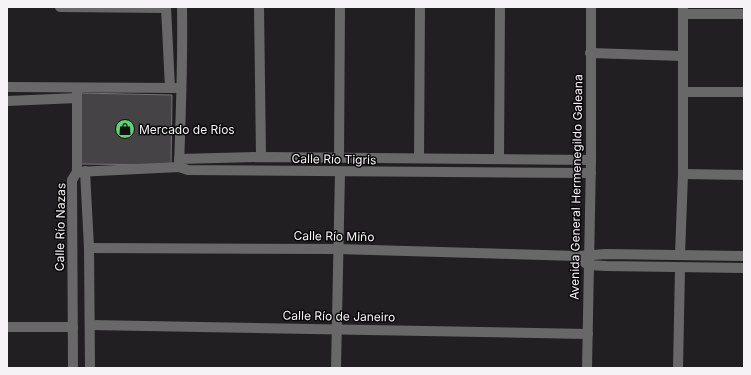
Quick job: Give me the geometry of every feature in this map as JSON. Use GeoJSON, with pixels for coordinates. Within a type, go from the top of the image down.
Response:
{"type":"FeatureCollection","features":[{"type":"Feature","properties":{"kind":"street"},"geometry":{"type":"LineString","coordinates":[[60,7],[166,7],[170,88]]}},
{"type":"Feature","properties":{"kind":"street"},"geometry":{"type":"LineString","coordinates":[[179,163],[181,88],[183,74],[182,7]]}},
{"type":"Feature","properties":{"kind":"street"},"geometry":{"type":"LineString","coordinates":[[259,7],[261,158]]}},
{"type":"Feature","properties":{"kind":"street"},"geometry":{"type":"LineString","coordinates":[[340,7],[340,158]]}},
{"type":"Feature","properties":{"kind":"street"},"geometry":{"type":"LineString","coordinates":[[419,158],[420,7]]}},
{"type":"Feature","properties":{"kind":"street"},"geometry":{"type":"LineString","coordinates":[[499,158],[500,7]]}},
{"type":"Feature","properties":{"kind":"street","name":"Avenida General Hermenegildo Galeana"},"geometry":{"type":"LineString","coordinates":[[587,368],[588,334],[584,259],[591,173],[591,7]]}},
{"type":"Feature","properties":{"kind":"street"},"geometry":{"type":"LineString","coordinates":[[680,255],[683,174],[683,10],[744,14]]}},
{"type":"Feature","properties":{"kind":"street"},"geometry":{"type":"LineString","coordinates":[[590,53],[683,56]]}},
{"type":"Feature","properties":{"kind":"street"},"geometry":{"type":"LineString","coordinates":[[7,87],[71,86],[77,93]]}},
{"type":"Feature","properties":{"kind":"street"},"geometry":{"type":"LineString","coordinates":[[7,101],[77,93],[181,88]]}},
{"type":"Feature","properties":{"kind":"street"},"geometry":{"type":"LineString","coordinates":[[683,92],[744,92]]}},
{"type":"Feature","properties":{"kind":"street","name":"Calle Río Nazas"},"geometry":{"type":"LineString","coordinates":[[77,93],[81,172],[89,248],[90,368]]}},
{"type":"Feature","properties":{"kind":"street","name":"Calle Río Tigris"},"geometry":{"type":"LineString","coordinates":[[81,172],[179,163],[261,158],[499,158],[591,160]]}},
{"type":"Feature","properties":{"kind":"street"},"geometry":{"type":"LineString","coordinates":[[372,158],[372,173]]}},
{"type":"Feature","properties":{"kind":"street","name":"Calle Río Tigris"},"geometry":{"type":"LineString","coordinates":[[179,163],[188,170],[372,173],[591,173]]}},
{"type":"Feature","properties":{"kind":"street","name":"Calle Río Nazas"},"geometry":{"type":"LineString","coordinates":[[73,368],[72,180],[81,172]]}},
{"type":"Feature","properties":{"kind":"street"},"geometry":{"type":"LineString","coordinates":[[336,368],[337,249],[340,172]]}},
{"type":"Feature","properties":{"kind":"street"},"geometry":{"type":"LineString","coordinates":[[683,174],[744,175]]}},
{"type":"Feature","properties":{"kind":"street","name":"Calle Río Miño"},"geometry":{"type":"LineString","coordinates":[[89,248],[337,249],[584,259]]}},
{"type":"Feature","properties":{"kind":"street"},"geometry":{"type":"LineString","coordinates":[[584,259],[680,255],[744,256]]}},
{"type":"Feature","properties":{"kind":"street"},"geometry":{"type":"LineString","coordinates":[[724,256],[724,268]]}},
{"type":"Feature","properties":{"kind":"street"},"geometry":{"type":"LineString","coordinates":[[584,259],[680,268],[744,268]]}},
{"type":"Feature","properties":{"kind":"street"},"geometry":{"type":"LineString","coordinates":[[678,368],[680,268]]}},
{"type":"Feature","properties":{"kind":"street","name":"Calle Río de Janeiro"},"geometry":{"type":"LineString","coordinates":[[90,325],[588,334]]}},
{"type":"Feature","properties":{"kind":"street"},"geometry":{"type":"LineString","coordinates":[[7,327],[72,327]]}},
{"type":"Feature","properties":{"kind":"building","name":"Mercado de Ríos"},"geometry":{"type":"Polygon","coordinates":[[[79,93],[172,95],[171,165],[78,164],[79,93]]]}},
{"type":"Feature","properties":{"kind":"place","name":"Mercado de Ríos"},"geometry":{"type":"Point","coordinates":[125,129]}}]}
